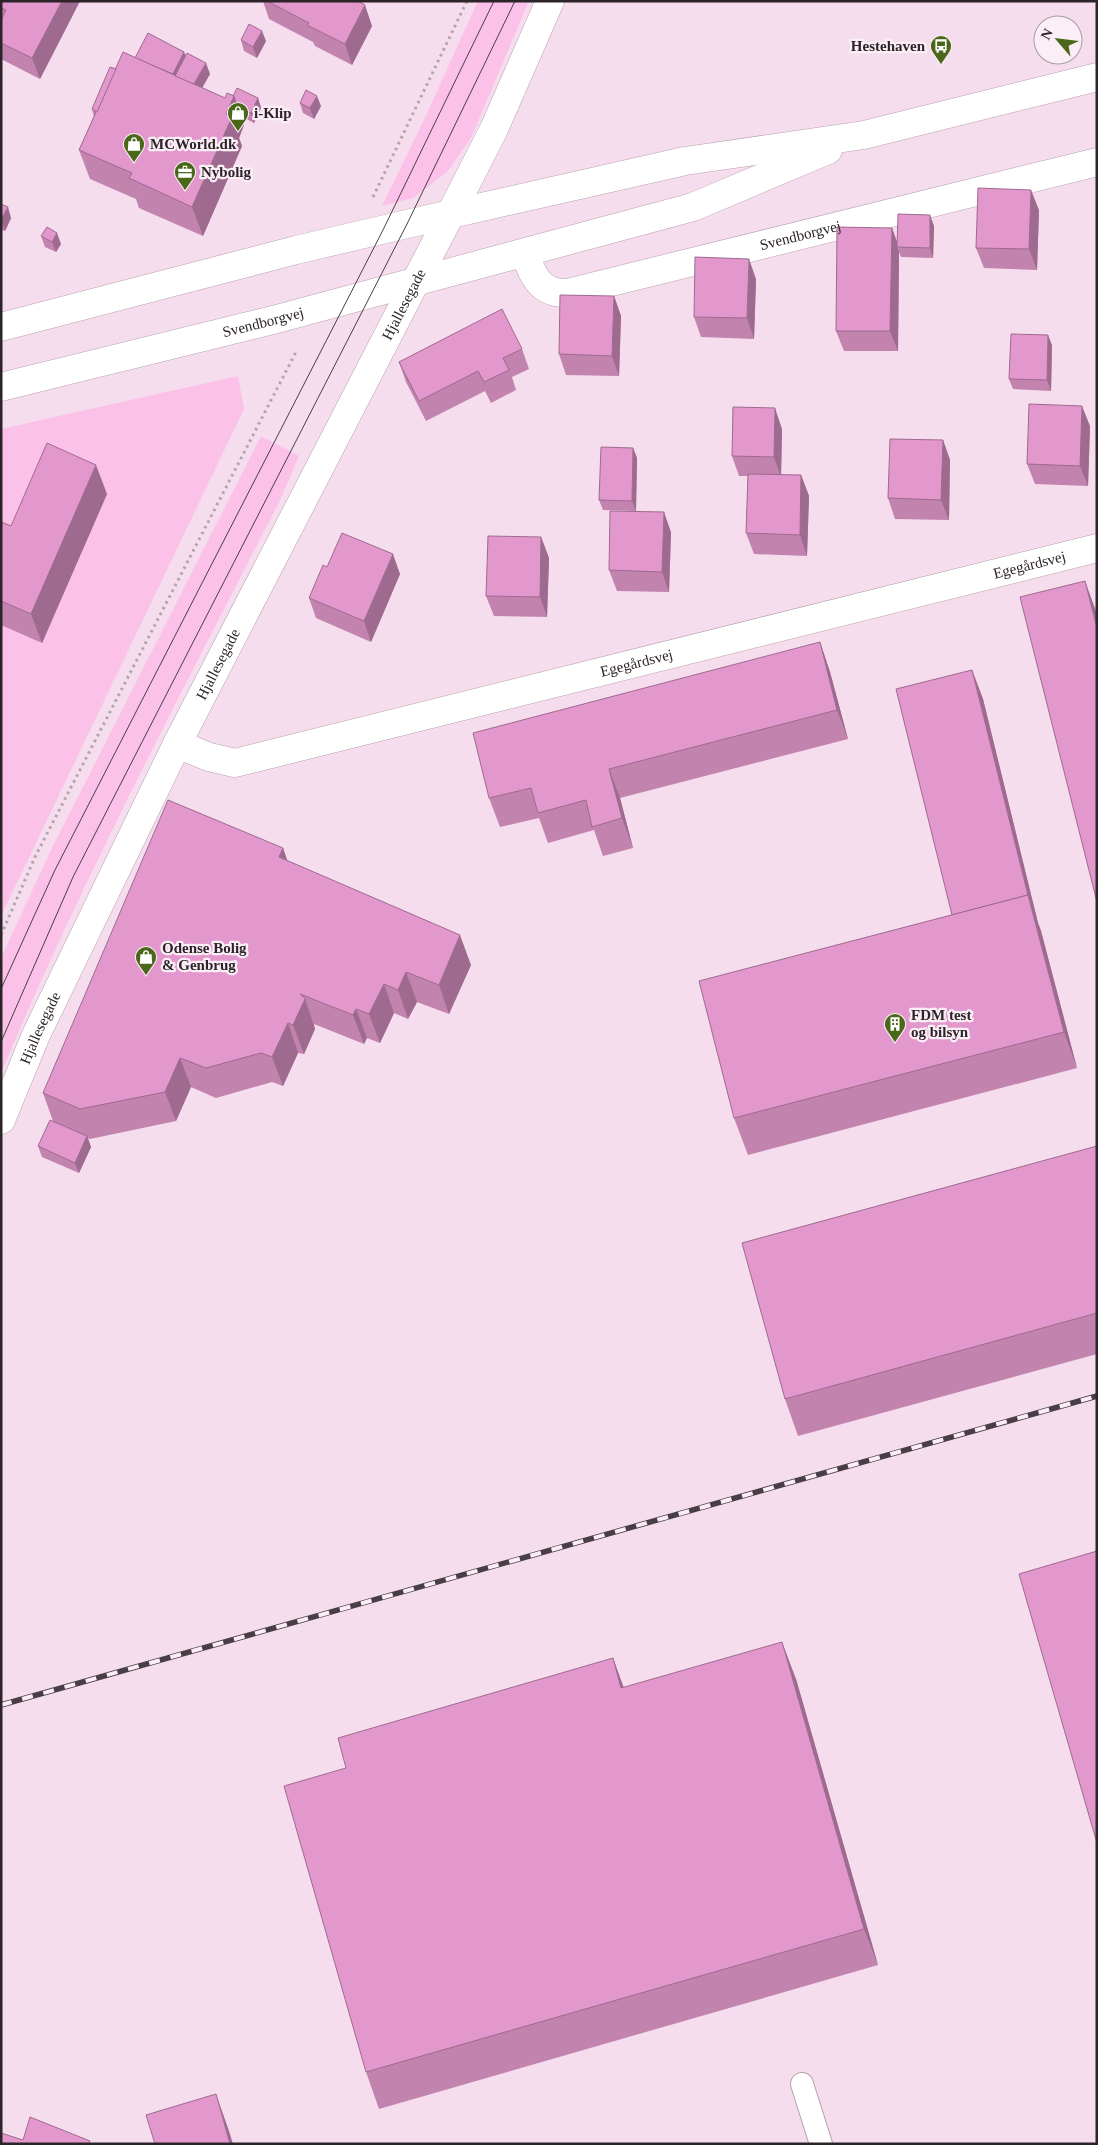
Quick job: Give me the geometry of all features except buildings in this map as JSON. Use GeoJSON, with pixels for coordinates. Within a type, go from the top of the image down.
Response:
{"type":"FeatureCollection","features":[{"type":"Feature","properties":{"kind":"street"},"geometry":{"type":"LineString","coordinates":[[450,215],[494,129],[550,1]]}},
{"type":"Feature","properties":{"kind":"street","name":"Svendborgvej"},"geometry":{"type":"LineString","coordinates":[[1,327],[296,250],[685,161],[864,135],[1097,77]]}},
{"type":"Feature","properties":{"kind":"street","name":"Svendborgvej"},"geometry":{"type":"LineString","coordinates":[[1,387],[318,308],[693,207],[864,135]]}},
{"type":"Feature","properties":{"kind":"street","name":"Svendborgvej"},"geometry":{"type":"LineString","coordinates":[[525,253],[530,271],[542,285],[554,294],[567,294],[1097,162]]}},
{"type":"Feature","properties":{"kind":"street","name":"Hjallesegade"},"geometry":{"type":"LineString","coordinates":[[1,1120],[36,1036],[177,744],[450,215]]}},
{"type":"Feature","properties":{"kind":"street","name":"Egegårdsvej"},"geometry":{"type":"LineString","coordinates":[[177,744],[209,758],[235,763],[1097,548]]}},
{"type":"Feature","properties":{"kind":"lane"},"geometry":{"type":"LineString","coordinates":[[802,2084],[821,2144]]}},
{"type":"Feature","properties":{"kind":"path"},"geometry":{"type":"LineString","coordinates":[[353,237],[467,1]]}},
{"type":"Feature","properties":{"kind":"path"},"geometry":{"type":"LineString","coordinates":[[1,935],[35,857],[318,308]]}},
{"type":"Feature","properties":{"kind":"shaded area"},"geometry":{"type":"Polygon","coordinates":[[[478,1],[529,1],[471,138],[447,172],[413,198],[382,206],[423,122],[478,1]]]}},
{"type":"Feature","properties":{"kind":"shaded area"},"geometry":{"type":"Polygon","coordinates":[[[238,376],[244,409],[1,916],[1,429],[238,376]]]}},
{"type":"Feature","properties":{"kind":"shaded area"},"geometry":{"type":"Polygon","coordinates":[[[261,436],[299,456],[281,498],[100,855],[1,1073],[1,958],[50,852],[261,436]]]}},
{"type":"Feature","properties":{"kind":"tram line"},"geometry":{"type":"LineString","coordinates":[[1,989],[55,870],[383,230],[494,1]]}},
{"type":"Feature","properties":{"kind":"tram line"},"geometry":{"type":"LineString","coordinates":[[1,1042],[73,877],[407,224],[515,1]]}},
{"type":"Feature","properties":{"kind":"railway"},"geometry":{"type":"LineString","coordinates":[[1,1705],[1097,1396]]}},
{"type":"Feature","properties":{"kind":"place","name":"Hestehaven"},"geometry":{"type":"Point","coordinates":[941,65]}},
{"type":"Feature","properties":{"kind":"place","name":"i-Klip"},"geometry":{"type":"Point","coordinates":[238,132]}},
{"type":"Feature","properties":{"kind":"place","name":"MCWorld.dk"},"geometry":{"type":"Point","coordinates":[134,163]}},
{"type":"Feature","properties":{"kind":"place","name":"Nybolig"},"geometry":{"type":"Point","coordinates":[185,191]}},
{"type":"Feature","properties":{"kind":"place","name":"Odense Bolig & Genbrug"},"geometry":{"type":"Point","coordinates":[146,976]}},
{"type":"Feature","properties":{"kind":"place","name":"FDM test og bilsyn"},"geometry":{"type":"Point","coordinates":[895,1043]}}]}
